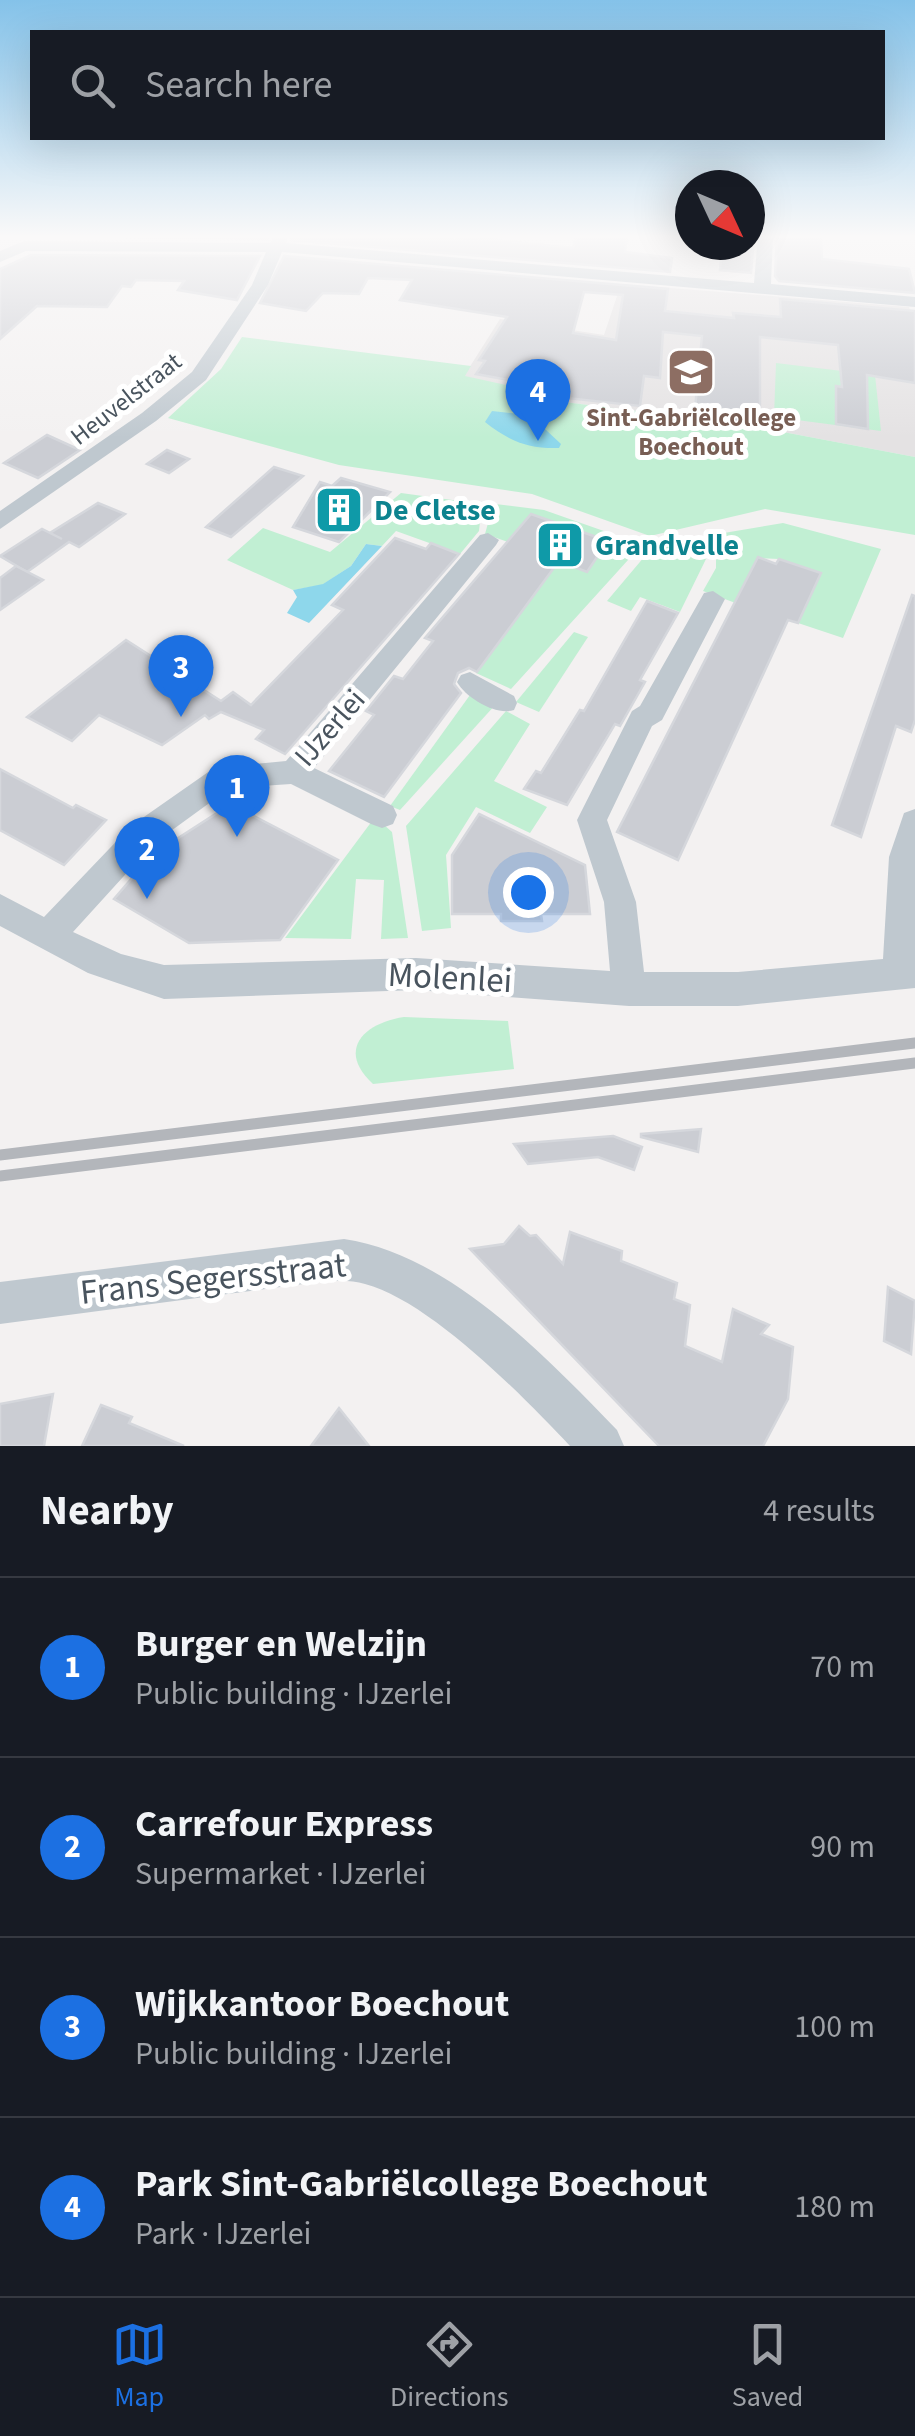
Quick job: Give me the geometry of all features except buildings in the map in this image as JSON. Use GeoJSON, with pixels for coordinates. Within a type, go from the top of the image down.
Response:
{"type":"FeatureCollection","features":[{"type":"Feature","properties":{"kind":"street","name":"Heuvelstraat"},"geometry":{"type":"LineString","coordinates":[[0,522],[149,417],[199,376],[248,303]]}},
{"type":"Feature","properties":{"kind":"street","name":"IJzerlei"},"geometry":{"type":"LineString","coordinates":[[48,936],[142,835],[224,776],[294,772],[488,540]]}},
{"type":"Feature","properties":{"kind":"street"},"geometry":{"type":"LineString","coordinates":[[629,989],[620,902],[592,820],[642,719],[652,712],[713,599]]}},
{"type":"Feature","properties":{"kind":"street"},"geometry":{"type":"LineString","coordinates":[[470,682],[504,704]]}},
{"type":"Feature","properties":{"kind":"street"},"geometry":{"type":"LineString","coordinates":[[294,772],[382,815]]}},
{"type":"Feature","properties":{"kind":"street"},"geometry":{"type":"LineString","coordinates":[[907,973],[904,857],[915,822]]}},
{"type":"Feature","properties":{"kind":"street","name":"Molenlei"},"geometry":{"type":"LineString","coordinates":[[0,909],[48,936],[138,977],[164,982],[416,974],[629,989],[738,990],[907,973]]}},
{"type":"Feature","properties":{"kind":"street","name":"Frans Segersstraat"},"geometry":{"type":"LineString","coordinates":[[0,1303],[303,1263],[344,1260],[372,1264],[476,1326],[525,1366],[600,1446]]}},
{"type":"Feature","properties":{"kind":"shaded area","name":"Sint-Gabriëlcollege Boechout"},"geometry":{"type":"Polygon","coordinates":[[[615,303],[909,307],[915,324],[915,457],[741,424],[507,395],[464,376],[500,319],[604,335],[615,303]]]}},
{"type":"Feature","properties":{"kind":"green space"},"geometry":{"type":"Polygon","coordinates":[[[242,337],[471,366],[465,376],[506,385],[507,395],[741,424],[915,457],[915,535],[765,509],[650,536],[532,494],[339,465],[168,418],[221,369],[242,337]]]}},
{"type":"Feature","properties":{"kind":"green space"},"geometry":{"type":"Polygon","coordinates":[[[776,363],[875,375],[881,431],[774,417],[776,363]]]}},
{"type":"Feature","properties":{"kind":"green space"},"geometry":{"type":"Polygon","coordinates":[[[401,493],[467,502],[481,513],[479,531],[460,554],[396,531],[382,546],[366,544],[351,566],[322,585],[293,590],[227,560],[263,528],[330,552],[401,493]]]}},
{"type":"Feature","properties":{"kind":"green space"},"geometry":{"type":"Polygon","coordinates":[[[487,503],[544,510],[638,543],[638,549],[511,689],[476,673],[541,585],[521,547],[586,571],[607,541],[531,514],[508,542],[485,534],[490,516],[487,503]]]}},
{"type":"Feature","properties":{"kind":"green space"},"geometry":{"type":"Polygon","coordinates":[[[783,523],[881,549],[843,638],[798,623],[821,574],[779,559],[758,558],[739,595],[776,618],[703,591],[716,568],[716,557],[700,537],[783,523]]]}},
{"type":"Feature","properties":{"kind":"green space"},"geometry":{"type":"Polygon","coordinates":[[[673,542],[687,543],[706,559],[680,612],[640,597],[631,611],[607,601],[650,550],[673,542]]]}},
{"type":"Feature","properties":{"kind":"green space"},"geometry":{"type":"Polygon","coordinates":[[[574,632],[588,637],[539,712],[516,702],[574,632]]]}},
{"type":"Feature","properties":{"kind":"green space"},"geometry":{"type":"Polygon","coordinates":[[[470,695],[496,704],[400,810],[390,806],[470,695]]]}},
{"type":"Feature","properties":{"kind":"green space"},"geometry":{"type":"Polygon","coordinates":[[[506,711],[530,724],[494,781],[547,807],[530,833],[476,807],[446,855],[451,928],[422,931],[406,826],[506,711]]]}},
{"type":"Feature","properties":{"kind":"green space"},"geometry":{"type":"Polygon","coordinates":[[[375,817],[392,832],[408,938],[381,939],[384,880],[356,879],[351,939],[285,938],[375,817]]]}},
{"type":"Feature","properties":{"kind":"green space"},"geometry":{"type":"Polygon","coordinates":[[[404,1017],[508,1021],[514,1069],[373,1084],[357,1060],[360,1040],[377,1025],[404,1017]]]}},
{"type":"Feature","properties":{"kind":"water"},"geometry":{"type":"Polygon","coordinates":[[[492,411],[530,415],[561,444],[559,448],[528,445],[502,434],[485,422],[492,411]]]}},
{"type":"Feature","properties":{"kind":"water"},"geometry":{"type":"Polygon","coordinates":[[[366,544],[382,546],[309,623],[287,613],[297,597],[293,590],[323,584],[351,566],[366,544]]]}},
{"type":"Feature","properties":{"kind":"railway"},"geometry":{"type":"LineString","coordinates":[[0,1155],[915,1043]]}},
{"type":"Feature","properties":{"kind":"railway"},"geometry":{"type":"LineString","coordinates":[[0,1176],[915,1063]]}},
{"type":"Feature","properties":{"kind":"place","name":"Sint-Gabriëlcollege Boechout"},"geometry":{"type":"Point","coordinates":[691,372]}},
{"type":"Feature","properties":{"kind":"place","name":"Park Sint-Gabriëlcollege Boechout"},"geometry":{"type":"Point","coordinates":[538,441]}},
{"type":"Feature","properties":{"kind":"place","name":"De Cletse"},"geometry":{"type":"Point","coordinates":[339,510]}},
{"type":"Feature","properties":{"kind":"place","name":"Grandvelle"},"geometry":{"type":"Point","coordinates":[560,545]}},
{"type":"Feature","properties":{"kind":"place","name":"Wijkkantoor Boechout"},"geometry":{"type":"Point","coordinates":[181,717]}},
{"type":"Feature","properties":{"kind":"place","name":"Burger en Welzijn"},"geometry":{"type":"Point","coordinates":[237,837]}},
{"type":"Feature","properties":{"kind":"place","name":"Carrefour Express"},"geometry":{"type":"Point","coordinates":[147,899]}}]}
